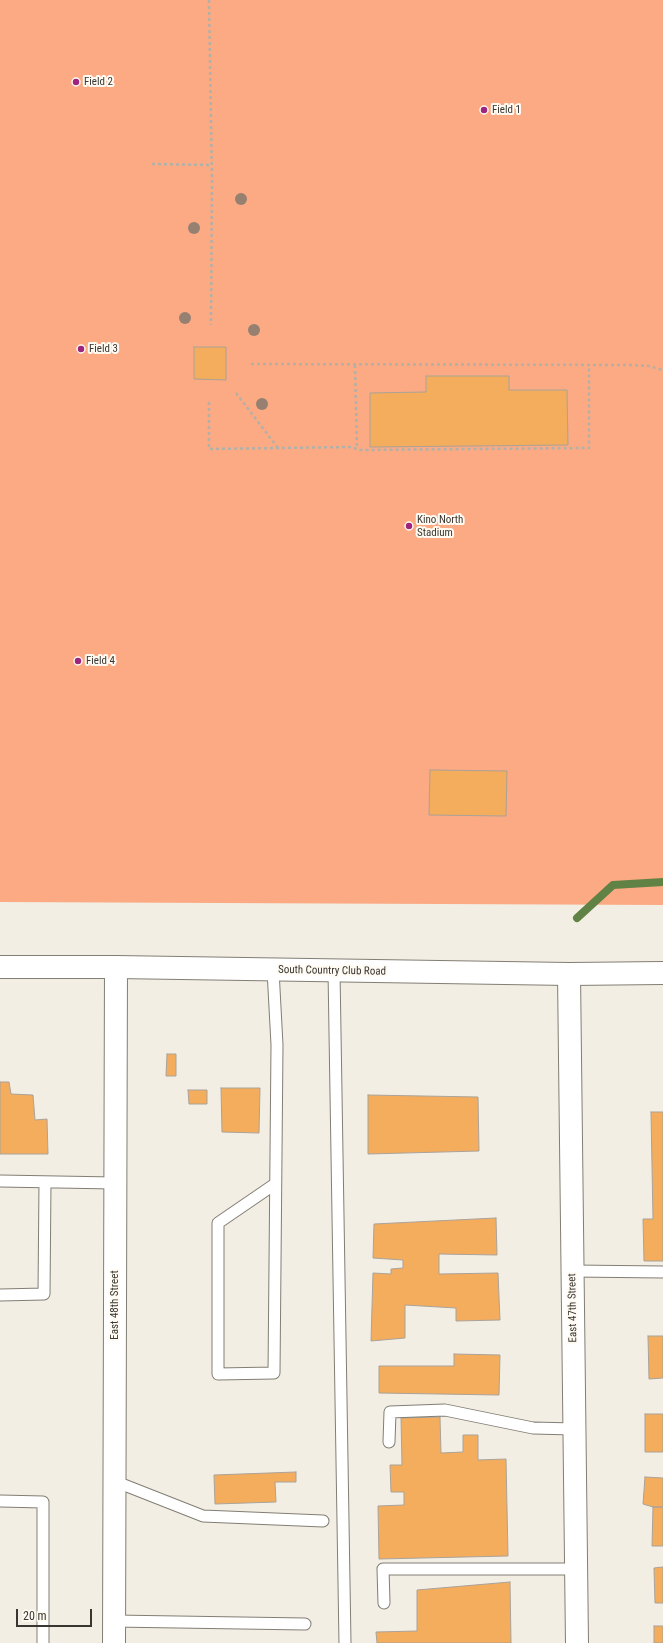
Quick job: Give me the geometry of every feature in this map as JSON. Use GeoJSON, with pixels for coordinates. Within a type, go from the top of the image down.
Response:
{"type":"FeatureCollection","features":[{"type":"Feature","properties":{"kind":"street","name":"South Country Club Road"},"geometry":{"type":"LineString","coordinates":[[0,968],[116,968],[569,974],[663,973]]}},
{"type":"Feature","properties":{"kind":"street","name":"East 48th Street"},"geometry":{"type":"LineString","coordinates":[[114,1643],[116,968]]}},
{"type":"Feature","properties":{"kind":"street","name":"East 47th Street"},"geometry":{"type":"LineString","coordinates":[[569,974],[577,1643]]}},
{"type":"Feature","properties":{"kind":"lane"},"geometry":{"type":"LineString","coordinates":[[273,970],[277,1046],[274,1373],[218,1374],[218,1223],[275,1184]]}},
{"type":"Feature","properties":{"kind":"lane"},"geometry":{"type":"LineString","coordinates":[[334,971],[346,1643]]}},
{"type":"Feature","properties":{"kind":"lane"},"geometry":{"type":"LineString","coordinates":[[0,1181],[115,1183]]}},
{"type":"Feature","properties":{"kind":"lane"},"geometry":{"type":"LineString","coordinates":[[0,1295],[44,1294],[45,1182]]}},
{"type":"Feature","properties":{"kind":"lane"},"geometry":{"type":"LineString","coordinates":[[573,1271],[663,1272]]}},
{"type":"Feature","properties":{"kind":"lane"},"geometry":{"type":"LineString","coordinates":[[389,1442],[390,1412],[445,1410],[533,1428],[574,1429]]}},
{"type":"Feature","properties":{"kind":"lane"},"geometry":{"type":"LineString","coordinates":[[114,1481],[202,1516],[323,1521]]}},
{"type":"Feature","properties":{"kind":"lane"},"geometry":{"type":"LineString","coordinates":[[0,1501],[43,1502],[43,1643]]}},
{"type":"Feature","properties":{"kind":"lane"},"geometry":{"type":"LineString","coordinates":[[384,1602],[383,1569],[576,1569]]}},
{"type":"Feature","properties":{"kind":"lane"},"geometry":{"type":"LineString","coordinates":[[114,1621],[305,1624]]}},
{"type":"Feature","properties":{"kind":"path"},"geometry":{"type":"LineString","coordinates":[[209,0],[211,325]]}},
{"type":"Feature","properties":{"kind":"path"},"geometry":{"type":"LineString","coordinates":[[152,164],[211,165]]}},
{"type":"Feature","properties":{"kind":"path"},"geometry":{"type":"LineString","coordinates":[[251,364],[630,365],[649,366],[663,370]]}},
{"type":"Feature","properties":{"kind":"path"},"geometry":{"type":"LineString","coordinates":[[355,365],[357,449]]}},
{"type":"Feature","properties":{"kind":"path"},"geometry":{"type":"LineString","coordinates":[[209,402],[209,448],[589,448],[589,365]]}},
{"type":"Feature","properties":{"kind":"path"},"geometry":{"type":"LineString","coordinates":[[236,393],[278,448]]}},
{"type":"Feature","properties":{"kind":"shaded area"},"geometry":{"type":"Polygon","coordinates":[[[0,0],[663,0],[663,905],[0,902],[0,0]]]}},
{"type":"Feature","properties":{"kind":"building"},"geometry":{"type":"Polygon","coordinates":[[[194,347],[226,347],[226,380],[194,379],[194,347]]]}},
{"type":"Feature","properties":{"kind":"building"},"geometry":{"type":"Polygon","coordinates":[[[426,376],[509,376],[509,390],[567,390],[568,445],[370,447],[370,393],[426,392],[426,376]]]}},
{"type":"Feature","properties":{"kind":"building"},"geometry":{"type":"Polygon","coordinates":[[[430,770],[507,771],[506,816],[429,815],[430,770]]]}},
{"type":"Feature","properties":{"kind":"building"},"geometry":{"type":"Polygon","coordinates":[[[167,1054],[176,1054],[176,1076],[166,1076],[167,1054]]]}},
{"type":"Feature","properties":{"kind":"building"},"geometry":{"type":"Polygon","coordinates":[[[0,1082],[9,1082],[11,1094],[33,1095],[35,1120],[47,1119],[48,1154],[0,1154],[0,1082]]]}},
{"type":"Feature","properties":{"kind":"building"},"geometry":{"type":"Polygon","coordinates":[[[221,1088],[260,1088],[259,1133],[222,1132],[221,1088]]]}},
{"type":"Feature","properties":{"kind":"building"},"geometry":{"type":"Polygon","coordinates":[[[188,1090],[207,1090],[207,1104],[189,1104],[188,1090]]]}},
{"type":"Feature","properties":{"kind":"building"},"geometry":{"type":"Polygon","coordinates":[[[368,1095],[478,1097],[479,1151],[368,1154],[368,1095]]]}},
{"type":"Feature","properties":{"kind":"building"},"geometry":{"type":"Polygon","coordinates":[[[651,1112],[663,1112],[663,1261],[644,1261],[643,1219],[653,1219],[651,1112]]]}},
{"type":"Feature","properties":{"kind":"building"},"geometry":{"type":"Polygon","coordinates":[[[496,1218],[497,1255],[439,1254],[439,1274],[498,1273],[500,1320],[456,1321],[456,1308],[405,1305],[405,1338],[371,1341],[373,1273],[391,1274],[391,1269],[403,1268],[403,1260],[373,1258],[374,1224],[496,1218]]]}},
{"type":"Feature","properties":{"kind":"building"},"geometry":{"type":"Polygon","coordinates":[[[648,1336],[663,1336],[663,1378],[649,1379],[648,1336]]]}},
{"type":"Feature","properties":{"kind":"building"},"geometry":{"type":"Polygon","coordinates":[[[454,1354],[500,1355],[499,1395],[379,1393],[379,1366],[454,1366],[454,1354]]]}},
{"type":"Feature","properties":{"kind":"building"},"geometry":{"type":"Polygon","coordinates":[[[645,1414],[663,1414],[663,1452],[645,1452],[645,1414]]]}},
{"type":"Feature","properties":{"kind":"building"},"geometry":{"type":"Polygon","coordinates":[[[440,1417],[441,1453],[463,1452],[463,1435],[478,1435],[478,1460],[506,1459],[508,1556],[379,1559],[378,1506],[404,1505],[404,1492],[391,1492],[390,1465],[402,1465],[401,1418],[440,1417]]]}},
{"type":"Feature","properties":{"kind":"building"},"geometry":{"type":"Polygon","coordinates":[[[296,1472],[296,1482],[275,1482],[276,1502],[215,1504],[214,1475],[296,1472]]]}},
{"type":"Feature","properties":{"kind":"building"},"geometry":{"type":"Polygon","coordinates":[[[645,1477],[663,1478],[663,1507],[653,1507],[643,1504],[645,1477]]]}},
{"type":"Feature","properties":{"kind":"building"},"geometry":{"type":"Polygon","coordinates":[[[653,1507],[663,1507],[663,1546],[652,1546],[653,1507]]]}},
{"type":"Feature","properties":{"kind":"building"},"geometry":{"type":"Polygon","coordinates":[[[663,1567],[663,1603],[655,1603],[654,1568],[663,1567]]]}},
{"type":"Feature","properties":{"kind":"building"},"geometry":{"type":"Polygon","coordinates":[[[510,1582],[511,1643],[377,1643],[376,1632],[417,1631],[417,1590],[510,1582]]]}},
{"type":"Feature","properties":{"kind":"building"},"geometry":{"type":"Polygon","coordinates":[[[654,1626],[663,1626],[663,1643],[654,1643],[654,1626]]]}},
{"type":"Feature","properties":{"kind":"waterway"},"geometry":{"type":"LineString","coordinates":[[577,918],[613,885],[663,882]]}},
{"type":"Feature","properties":{"kind":"place","name":"Field 2"},"geometry":{"type":"Point","coordinates":[76,82]}},
{"type":"Feature","properties":{"kind":"place","name":"Field 1"},"geometry":{"type":"Point","coordinates":[484,110]}},
{"type":"Feature","properties":{"kind":"place","name":"Field 3"},"geometry":{"type":"Point","coordinates":[81,349]}},
{"type":"Feature","properties":{"kind":"place","name":"Kino North Stadium"},"geometry":{"type":"Point","coordinates":[409,526]}},
{"type":"Feature","properties":{"kind":"place","name":"Field 4"},"geometry":{"type":"Point","coordinates":[78,661]}}]}
